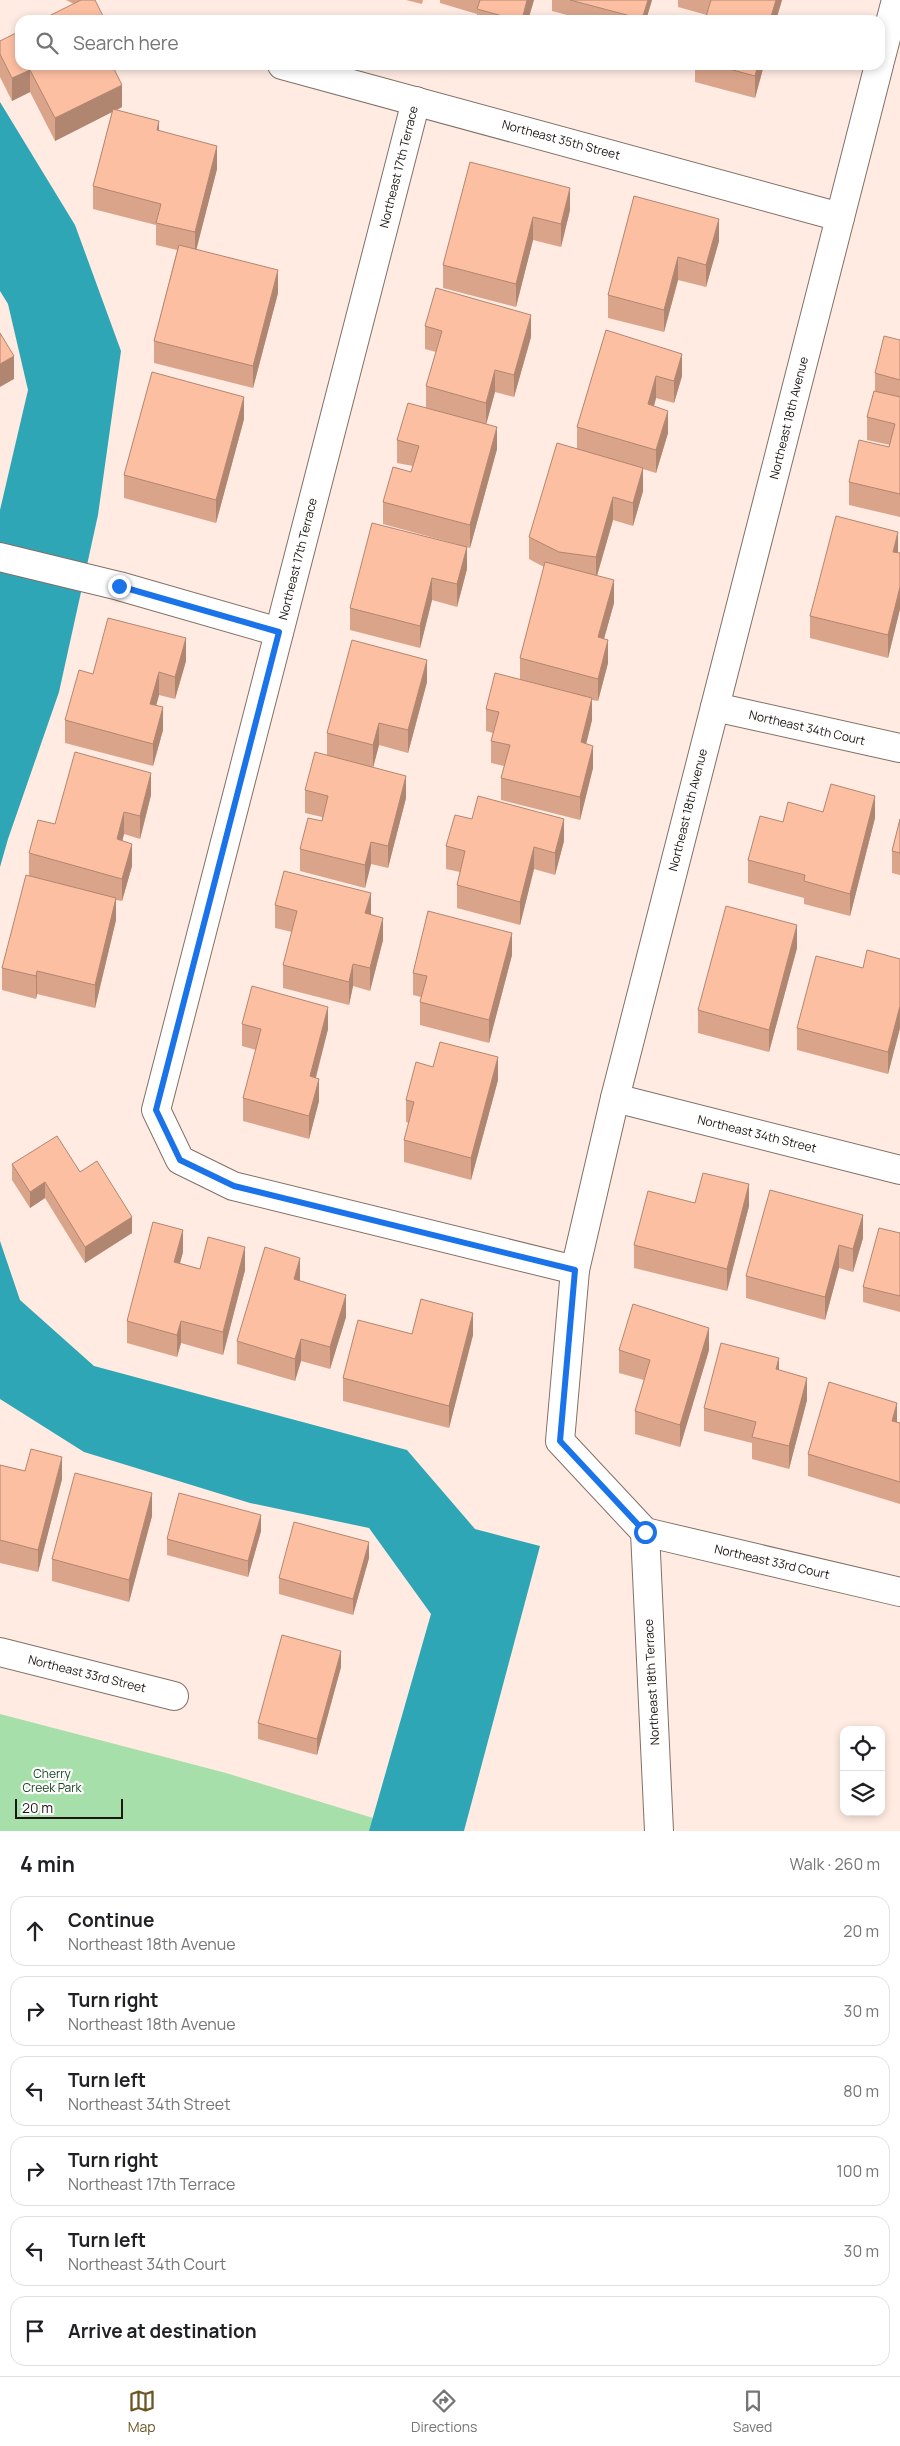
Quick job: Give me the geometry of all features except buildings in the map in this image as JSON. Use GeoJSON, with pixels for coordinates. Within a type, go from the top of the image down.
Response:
{"type":"FeatureCollection","features":[{"type":"Feature","properties":{"kind":"street"},"geometry":{"type":"LineString","coordinates":[[885,42],[896,0]]}},
{"type":"Feature","properties":{"kind":"street","name":"Northeast 35th Street"},"geometry":{"type":"LineString","coordinates":[[301,70],[840,216]]}},
{"type":"Feature","properties":{"kind":"street","name":"Northeast 18th Avenue"},"geometry":{"type":"LineString","coordinates":[[645,1532],[560,1441],[575,1270],[615,1098],[878,70]]}},
{"type":"Feature","properties":{"kind":"street","name":"Northeast 17th Terrace"},"geometry":{"type":"LineString","coordinates":[[416,101],[156,1110],[180,1160],[234,1186],[575,1270]]}},
{"type":"Feature","properties":{"kind":"street"},"geometry":{"type":"LineString","coordinates":[[0,557],[119,586],[279,632]]}},
{"type":"Feature","properties":{"kind":"street","name":"Northeast 34th Court"},"geometry":{"type":"LineString","coordinates":[[715,707],[900,748]]}},
{"type":"Feature","properties":{"kind":"street","name":"Northeast 34th Street"},"geometry":{"type":"LineString","coordinates":[[615,1098],[900,1170]]}},
{"type":"Feature","properties":{"kind":"street","name":"Northeast 33rd Court"},"geometry":{"type":"LineString","coordinates":[[645,1532],[900,1592]]}},
{"type":"Feature","properties":{"kind":"street","name":"Northeast 18th Terrace"},"geometry":{"type":"LineString","coordinates":[[645,1532],[659,1831]]}},
{"type":"Feature","properties":{"kind":"street","name":"Northeast 33rd Street"},"geometry":{"type":"LineString","coordinates":[[0,1652],[174,1696]]}},
{"type":"Feature","properties":{"kind":"green space","name":"Cherry Creek Park"},"geometry":{"type":"Polygon","coordinates":[[[0,1714],[226,1773],[373,1818],[370,1831],[0,1831],[0,1714]]]}},
{"type":"Feature","properties":{"kind":"water"},"geometry":{"type":"Polygon","coordinates":[[[0,102],[75,225],[121,351],[98,515],[59,692],[0,867],[0,510],[28,390],[8,304],[0,291],[0,102]]]}},
{"type":"Feature","properties":{"kind":"water"},"geometry":{"type":"Polygon","coordinates":[[[0,1241],[20,1300],[94,1366],[407,1450],[475,1529],[540,1546],[464,1831],[369,1831],[431,1614],[369,1528],[250,1503],[84,1452],[0,1399],[0,1241]]]}},
{"type":"Feature","properties":{"kind":"route"},"geometry":{"type":"LineString","coordinates":[[119,586],[279,632],[156,1110],[180,1160],[234,1186],[575,1270],[560,1441],[645,1532]]}}]}
